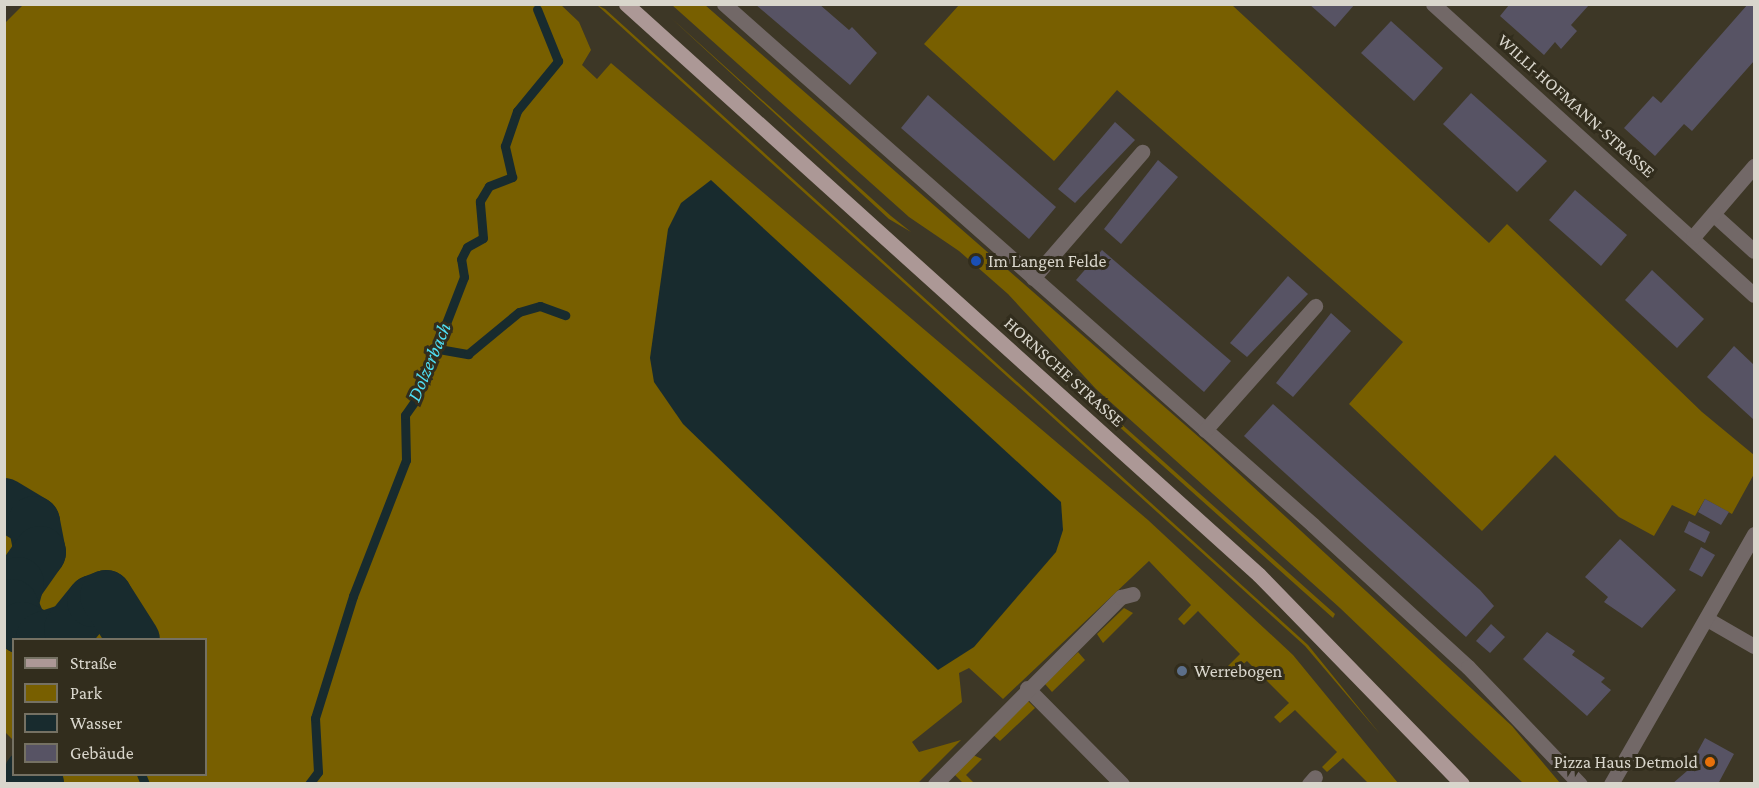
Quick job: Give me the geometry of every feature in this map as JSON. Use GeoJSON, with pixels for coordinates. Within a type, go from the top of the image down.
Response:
{"type":"FeatureCollection","features":[{"type":"Feature","properties":{"kind":"main road","name":"HORNSCHE STRASSE"},"geometry":{"type":"LineString","coordinates":[[626,4],[1268,582],[1462,783]]}},
{"type":"Feature","properties":{"kind":"street"},"geometry":{"type":"LineString","coordinates":[[724,4],[1205,430],[1468,667],[1580,783]]}},
{"type":"Feature","properties":{"kind":"street","name":"WILLI-HOFMANN-STRASSE"},"geometry":{"type":"LineString","coordinates":[[1432,4],[1693,237],[1755,296]]}},
{"type":"Feature","properties":{"kind":"street"},"geometry":{"type":"LineString","coordinates":[[1033,278],[1142,152]]}},
{"type":"Feature","properties":{"kind":"street"},"geometry":{"type":"LineString","coordinates":[[1693,237],[1755,166]]}},
{"type":"Feature","properties":{"kind":"street"},"geometry":{"type":"LineString","coordinates":[[1713,214],[1755,251]]}},
{"type":"Feature","properties":{"kind":"street"},"geometry":{"type":"LineString","coordinates":[[1205,430],[1315,306]]}},
{"type":"Feature","properties":{"kind":"street"},"geometry":{"type":"LineString","coordinates":[[1611,783],[1755,534]]}},
{"type":"Feature","properties":{"kind":"street"},"geometry":{"type":"LineString","coordinates":[[935,783],[1121,597],[1132,594]]}},
{"type":"Feature","properties":{"kind":"street"},"geometry":{"type":"LineString","coordinates":[[1707,619],[1755,646]]}},
{"type":"Feature","properties":{"kind":"street"},"geometry":{"type":"LineString","coordinates":[[1028,688],[1122,783]]}},
{"type":"Feature","properties":{"kind":"green space"},"geometry":{"type":"Polygon","coordinates":[[[24,4],[560,4],[579,22],[591,50],[582,65],[597,79],[611,63],[1148,520],[1293,655],[1398,783],[1368,783],[1343,758],[1327,772],[1322,767],[1337,752],[1295,710],[1280,723],[1274,717],[1289,703],[1247,661],[1231,674],[1226,668],[1240,654],[1198,611],[1184,625],[1178,619],[1191,605],[1149,561],[1003,699],[969,668],[959,673],[962,702],[912,742],[919,752],[961,740],[918,783],[60,784],[52,776],[207,776],[207,638],[12,638],[12,739],[5,732],[5,23],[24,4]]]}},
{"type":"Feature","properties":{"kind":"green space"},"geometry":{"type":"Polygon","coordinates":[[[597,5],[605,9],[1308,645],[1380,734],[1305,646],[597,5]]]}},
{"type":"Feature","properties":{"kind":"green space"},"geometry":{"type":"Polygon","coordinates":[[[672,5],[705,5],[1208,445],[1512,726],[1560,783],[1523,783],[1340,608],[1096,389],[1008,294],[959,251],[909,217],[672,5]]]}},
{"type":"Feature","properties":{"kind":"green space"},"geometry":{"type":"Polygon","coordinates":[[[959,5],[1232,5],[1489,243],[1507,224],[1702,412],[1754,455],[1754,474],[1732,514],[1705,499],[1695,516],[1672,505],[1654,536],[1619,517],[1555,455],[1482,531],[1349,404],[1403,342],[1117,90],[1054,161],[924,44],[959,5]]]}},
{"type":"Feature","properties":{"kind":"green space"},"geometry":{"type":"Polygon","coordinates":[[[670,17],[891,216],[911,232],[889,219],[670,17]]]}},
{"type":"Feature","properties":{"kind":"green space"},"geometry":{"type":"Polygon","coordinates":[[[1064,373],[1335,614],[1333,618],[1068,381],[1064,373]]]}},
{"type":"Feature","properties":{"kind":"green space"},"geometry":{"type":"Polygon","coordinates":[[[1124,608],[1133,613],[1103,643],[1097,634],[1124,608]]]}},
{"type":"Feature","properties":{"kind":"green space"},"geometry":{"type":"Polygon","coordinates":[[[1078,652],[1085,660],[1052,692],[1045,684],[1078,652]]]}},
{"type":"Feature","properties":{"kind":"green space"},"geometry":{"type":"Polygon","coordinates":[[[1027,700],[1035,708],[1000,741],[992,734],[1027,700]]]}},
{"type":"Feature","properties":{"kind":"green space"},"geometry":{"type":"Polygon","coordinates":[[[973,755],[982,759],[966,775],[974,783],[963,783],[954,774],[973,755]]]}},
{"type":"Feature","properties":{"kind":"water"},"geometry":{"type":"Polygon","coordinates":[[[711,180],[1061,502],[1063,530],[1056,552],[974,647],[938,670],[683,424],[654,382],[650,358],[668,229],[681,203],[711,180]]]}},
{"type":"Feature","properties":{"kind":"building"},"geometry":{"type":"Polygon","coordinates":[[[755,4],[819,4],[849,30],[852,27],[877,53],[850,85],[755,4]]]}},
{"type":"Feature","properties":{"kind":"building"},"geometry":{"type":"Polygon","coordinates":[[[1309,4],[1355,4],[1335,27],[1309,4]]]}},
{"type":"Feature","properties":{"kind":"building"},"geometry":{"type":"Polygon","coordinates":[[[1748,4],[1754,4],[1754,61],[1692,131],[1684,124],[1655,156],[1624,128],[1653,96],[1661,103],[1748,4]]]}},
{"type":"Feature","properties":{"kind":"building"},"geometry":{"type":"Polygon","coordinates":[[[1509,5],[1589,5],[1571,25],[1577,31],[1561,49],[1555,42],[1544,55],[1500,16],[1509,5]]]}},
{"type":"Feature","properties":{"kind":"building"},"geometry":{"type":"Polygon","coordinates":[[[1391,21],[1443,68],[1414,101],[1361,53],[1391,21]]]}},
{"type":"Feature","properties":{"kind":"building"},"geometry":{"type":"Polygon","coordinates":[[[1471,93],[1547,161],[1517,192],[1443,124],[1471,93]]]}},
{"type":"Feature","properties":{"kind":"building"},"geometry":{"type":"Polygon","coordinates":[[[928,95],[1056,207],[1029,239],[901,128],[928,95]]]}},
{"type":"Feature","properties":{"kind":"building"},"geometry":{"type":"Polygon","coordinates":[[[1115,122],[1135,140],[1075,203],[1058,189],[1115,122]]]}},
{"type":"Feature","properties":{"kind":"building"},"geometry":{"type":"Polygon","coordinates":[[[1158,160],[1178,177],[1121,244],[1104,229],[1158,160]]]}},
{"type":"Feature","properties":{"kind":"building"},"geometry":{"type":"Polygon","coordinates":[[[1575,190],[1627,235],[1601,266],[1549,220],[1575,190]]]}},
{"type":"Feature","properties":{"kind":"building"},"geometry":{"type":"Polygon","coordinates":[[[1102,250],[1231,361],[1204,392],[1076,280],[1102,250]]]}},
{"type":"Feature","properties":{"kind":"building"},"geometry":{"type":"Polygon","coordinates":[[[1652,270],[1704,319],[1677,348],[1625,300],[1652,270]]]}},
{"type":"Feature","properties":{"kind":"building"},"geometry":{"type":"Polygon","coordinates":[[[1288,276],[1308,294],[1247,357],[1230,343],[1288,276]]]}},
{"type":"Feature","properties":{"kind":"building"},"geometry":{"type":"Polygon","coordinates":[[[1331,313],[1351,331],[1293,397],[1276,383],[1331,313]]]}},
{"type":"Feature","properties":{"kind":"building"},"geometry":{"type":"Polygon","coordinates":[[[1734,346],[1754,365],[1754,420],[1707,377],[1734,346]]]}},
{"type":"Feature","properties":{"kind":"building"},"geometry":{"type":"Polygon","coordinates":[[[1273,404],[1480,590],[1494,606],[1466,637],[1244,436],[1273,404]]]}},
{"type":"Feature","properties":{"kind":"building"},"geometry":{"type":"Polygon","coordinates":[[[1705,499],[1729,512],[1721,525],[1698,512],[1705,499]]]}},
{"type":"Feature","properties":{"kind":"building"},"geometry":{"type":"Polygon","coordinates":[[[1689,521],[1710,532],[1705,543],[1684,532],[1689,521]]]}},
{"type":"Feature","properties":{"kind":"building"},"geometry":{"type":"Polygon","coordinates":[[[1620,539],[1676,590],[1642,628],[1604,602],[1608,597],[1585,577],[1620,539]]]}},
{"type":"Feature","properties":{"kind":"building"},"geometry":{"type":"Polygon","coordinates":[[[1701,547],[1715,555],[1702,577],[1689,570],[1701,547]]]}},
{"type":"Feature","properties":{"kind":"building"},"geometry":{"type":"Polygon","coordinates":[[[1491,624],[1505,637],[1490,653],[1476,641],[1491,624]]]}},
{"type":"Feature","properties":{"kind":"building"},"geometry":{"type":"Polygon","coordinates":[[[1547,632],[1575,651],[1572,655],[1605,678],[1601,682],[1611,690],[1587,716],[1523,659],[1547,632]]]}},
{"type":"Feature","properties":{"kind":"building","name":"Pizza Haus Detmold"},"geometry":{"type":"Polygon","coordinates":[[[1705,738],[1734,754],[1718,784],[1672,784],[1687,771],[1705,738]]]}},
{"type":"Feature","properties":{"kind":"waterway","name":"Dolzerbach"},"geometry":{"type":"LineString","coordinates":[[309,784],[318,772],[315,718],[353,596],[406,460],[405,415],[417,398],[464,277],[461,259],[467,247],[483,238],[480,201],[489,186],[512,177],[505,146],[517,111],[558,61],[537,9]]}},
{"type":"Feature","properties":{"kind":"waterway"},"geometry":{"type":"LineString","coordinates":[[433,348],[468,354],[519,312],[540,306],[565,315]]}},
{"type":"Feature","properties":{"kind":"waterway"},"geometry":{"type":"LineString","coordinates":[[4,504],[34,522],[40,552],[18,583],[12,605],[22,628],[42,638]]}},
{"type":"Feature","properties":{"kind":"waterway"},"geometry":{"type":"LineString","coordinates":[[42,638],[70,629],[93,601],[106,596],[133,638]]}},
{"type":"Feature","properties":{"kind":"waterway"},"geometry":{"type":"LineString","coordinates":[[32,776],[38,784]]}},
{"type":"Feature","properties":{"kind":"waterway"},"geometry":{"type":"LineString","coordinates":[[142,776],[145,784]]}},
{"type":"Feature","properties":{"kind":"place","name":"Im Langen Felde"},"geometry":{"type":"Point","coordinates":[976,261]}},
{"type":"Feature","properties":{"kind":"place","name":"Werrebogen"},"geometry":{"type":"Point","coordinates":[1182,671]}},
{"type":"Feature","properties":{"kind":"place","name":"Pizza Haus Detmold"},"geometry":{"type":"Point","coordinates":[1710,762]}}]}
